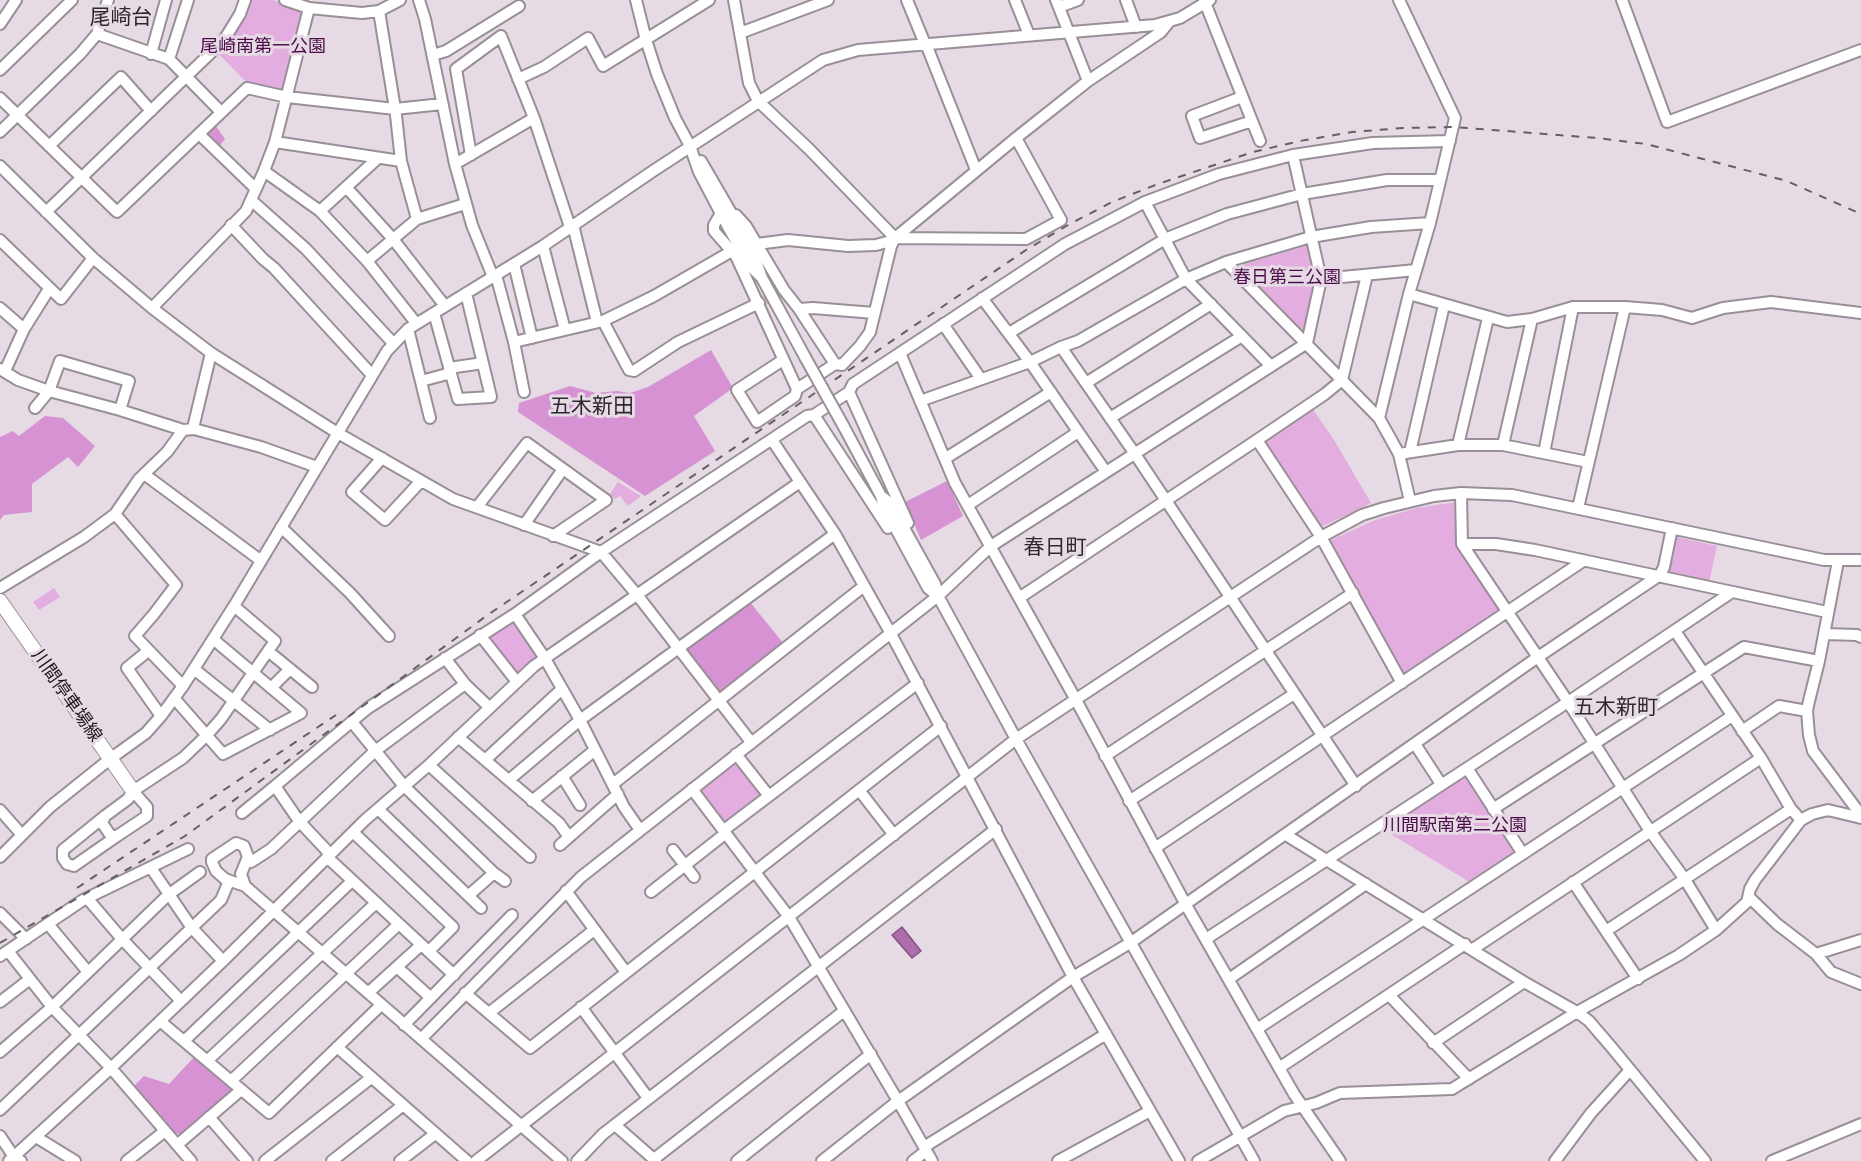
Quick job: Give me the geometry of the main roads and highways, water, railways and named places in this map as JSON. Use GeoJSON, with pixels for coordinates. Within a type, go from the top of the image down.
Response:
{"type":"FeatureCollection","features":[{"type":"Feature","properties":{"kind":"main road","name":"川間停車場線"},"geometry":{"type":"LineString","coordinates":[[2,608],[134,796]]}},
{"type":"Feature","properties":{"kind":"tunnel"},"geometry":{"type":"LineString","coordinates":[[759,303],[784,290]]}},
{"type":"Feature","properties":{"kind":"railway"},"geometry":{"type":"LineString","coordinates":[[0,943],[185,836],[489,614],[1026,250],[1112,202],[1253,152],[1300,141],[1352,132],[1454,127],[1646,144],[1787,181],[1861,214]]}},
{"type":"Feature","properties":{"kind":"railway"},"geometry":{"type":"LineString","coordinates":[[77,888],[336,715]]}},
{"type":"Feature","properties":{"kind":"district","name":"尾崎台"},"geometry":{"type":"Point","coordinates":[121,18]}},
{"type":"Feature","properties":{"kind":"district","name":"五木新田"},"geometry":{"type":"Point","coordinates":[592,407]}},
{"type":"Feature","properties":{"kind":"district","name":"春日町"},"geometry":{"type":"Point","coordinates":[1055,548]}},
{"type":"Feature","properties":{"kind":"district","name":"五木新町"},"geometry":{"type":"Point","coordinates":[1616,708]}},
{"type":"Feature","properties":{"kind":"park label","name":"尾崎南第一公園"},"geometry":{"type":"Point","coordinates":[263,47]}},
{"type":"Feature","properties":{"kind":"park label","name":"春日第三公園"},"geometry":{"type":"Point","coordinates":[1287,278]}},
{"type":"Feature","properties":{"kind":"park label","name":"川間駅南第二公園"},"geometry":{"type":"Point","coordinates":[1455,826]}}]}
